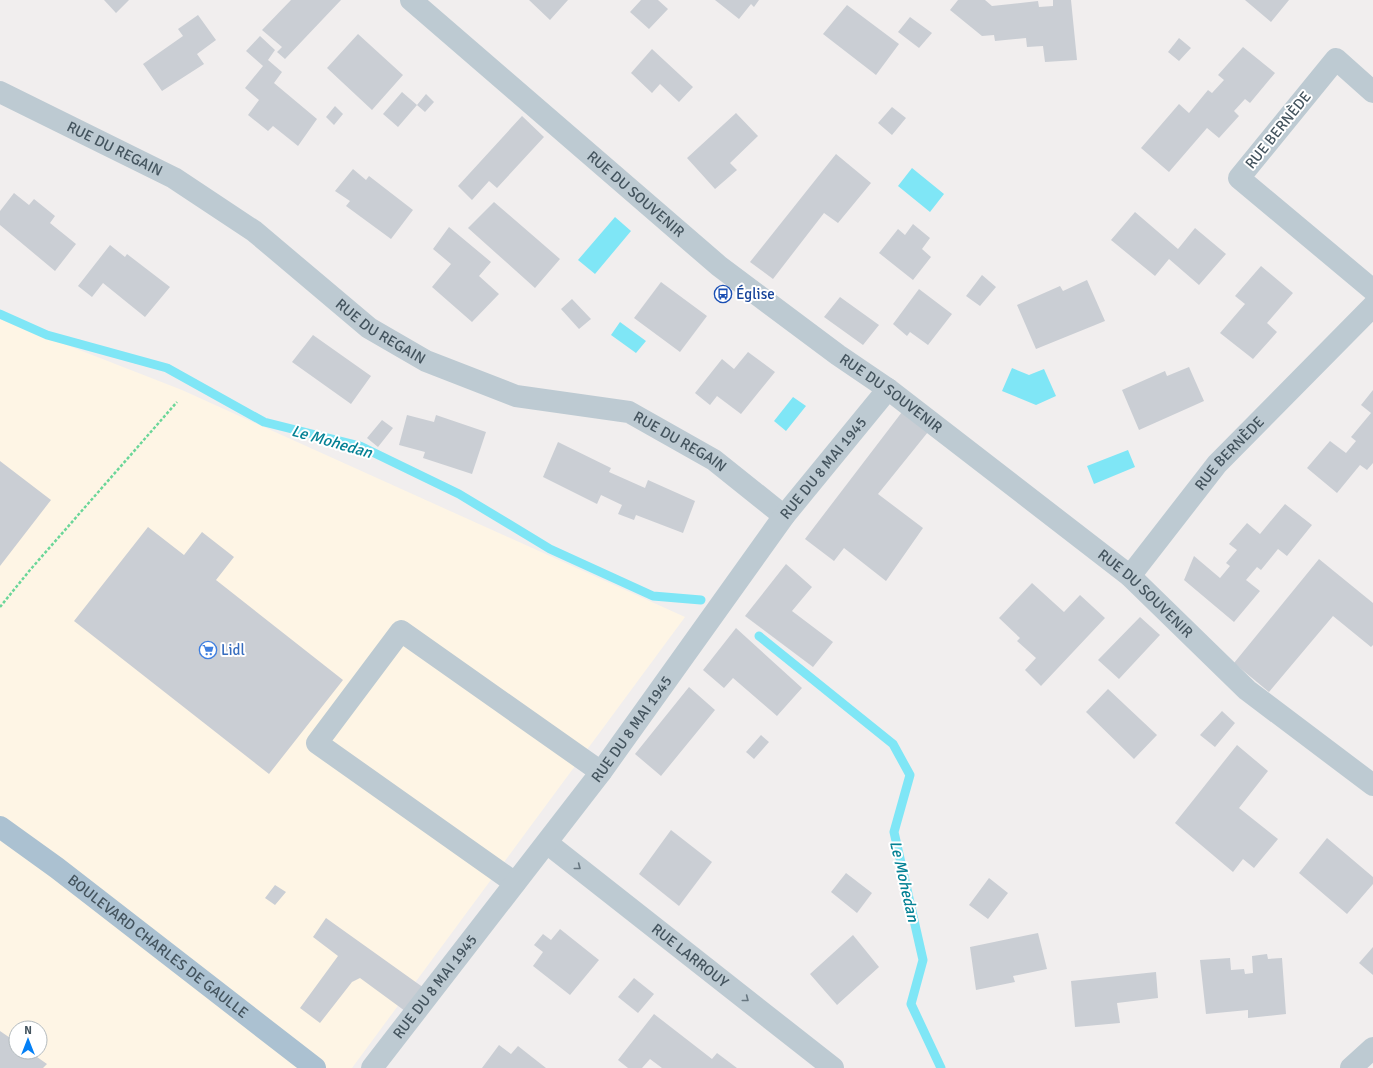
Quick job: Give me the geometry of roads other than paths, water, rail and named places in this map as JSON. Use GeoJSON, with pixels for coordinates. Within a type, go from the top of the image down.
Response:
{"type":"FeatureCollection","features":[{"type":"Feature","properties":{"kind":"main road","name":"BOULEVARD CHARLES DE GAULLE"},"geometry":{"type":"LineString","coordinates":[[0,828],[56,868],[315,1068]]}},
{"type":"Feature","properties":{"kind":"street","name":"RUE DU SOUVENIR"},"geometry":{"type":"LineString","coordinates":[[423,4],[719,266],[838,355],[888,389],[1130,576],[1247,690],[1373,785]]}},
{"type":"Feature","properties":{"kind":"street","name":"RUE BERNÈDE"},"geometry":{"type":"LineString","coordinates":[[1373,92],[1336,59],[1238,178],[1373,290]]}},
{"type":"Feature","properties":{"kind":"street","name":"RUE DU REGAIN"},"geometry":{"type":"LineString","coordinates":[[0,92],[174,178],[254,231],[369,328],[426,361],[516,396],[628,412],[714,460],[784,516]]}},
{"type":"Feature","properties":{"kind":"street","name":"RUE BERNÈDE"},"geometry":{"type":"LineString","coordinates":[[1130,576],[1218,464],[1373,306]]}},
{"type":"Feature","properties":{"kind":"street","name":"RUE DU 8 MAI 1945"},"geometry":{"type":"LineString","coordinates":[[372,1068],[601,772],[784,516],[888,389]]}},
{"type":"Feature","properties":{"kind":"street"},"geometry":{"type":"LineString","coordinates":[[515,883],[317,743],[401,631],[601,772]]}},
{"type":"Feature","properties":{"kind":"street","name":"RUE LARROUY"},"geometry":{"type":"LineString","coordinates":[[547,843],[833,1068]]}},
{"type":"Feature","properties":{"kind":"street"},"geometry":{"type":"LineString","coordinates":[[1351,1068],[1373,1048]]}},
{"type":"Feature","properties":{"kind":"water"},"geometry":{"type":"Polygon","coordinates":[[[912,168],[944,194],[930,212],[898,186],[912,168]]]}},
{"type":"Feature","properties":{"kind":"water"},"geometry":{"type":"Polygon","coordinates":[[[615,217],[631,231],[595,274],[578,260],[615,217]]]}},
{"type":"Feature","properties":{"kind":"water"},"geometry":{"type":"Polygon","coordinates":[[[620,322],[646,341],[636,353],[611,335],[620,322]]]}},
{"type":"Feature","properties":{"kind":"water"},"geometry":{"type":"Polygon","coordinates":[[[1012,368],[1029,375],[1044,369],[1056,396],[1036,405],[1002,391],[1012,368]]]}},
{"type":"Feature","properties":{"kind":"water"},"geometry":{"type":"Polygon","coordinates":[[[793,397],[806,406],[786,431],[774,421],[793,397]]]}},
{"type":"Feature","properties":{"kind":"water"},"geometry":{"type":"Polygon","coordinates":[[[1128,450],[1135,467],[1094,484],[1087,466],[1128,450]]]}},
{"type":"Feature","properties":{"kind":"waterway","name":"Le Mohedan"},"geometry":{"type":"LineString","coordinates":[[0,314],[47,335],[167,368],[264,422],[360,446],[459,494],[550,549],[653,596],[701,600]]}},
{"type":"Feature","properties":{"kind":"waterway","name":"Le Mohedan"},"geometry":{"type":"LineString","coordinates":[[759,636],[893,744],[910,775],[894,832],[923,960],[911,1004],[941,1068]]}},
{"type":"Feature","properties":{"kind":"place","name":"Église"},"geometry":{"type":"Point","coordinates":[723,294]}},
{"type":"Feature","properties":{"kind":"place","name":"Lidl"},"geometry":{"type":"Point","coordinates":[208,650]}}]}
